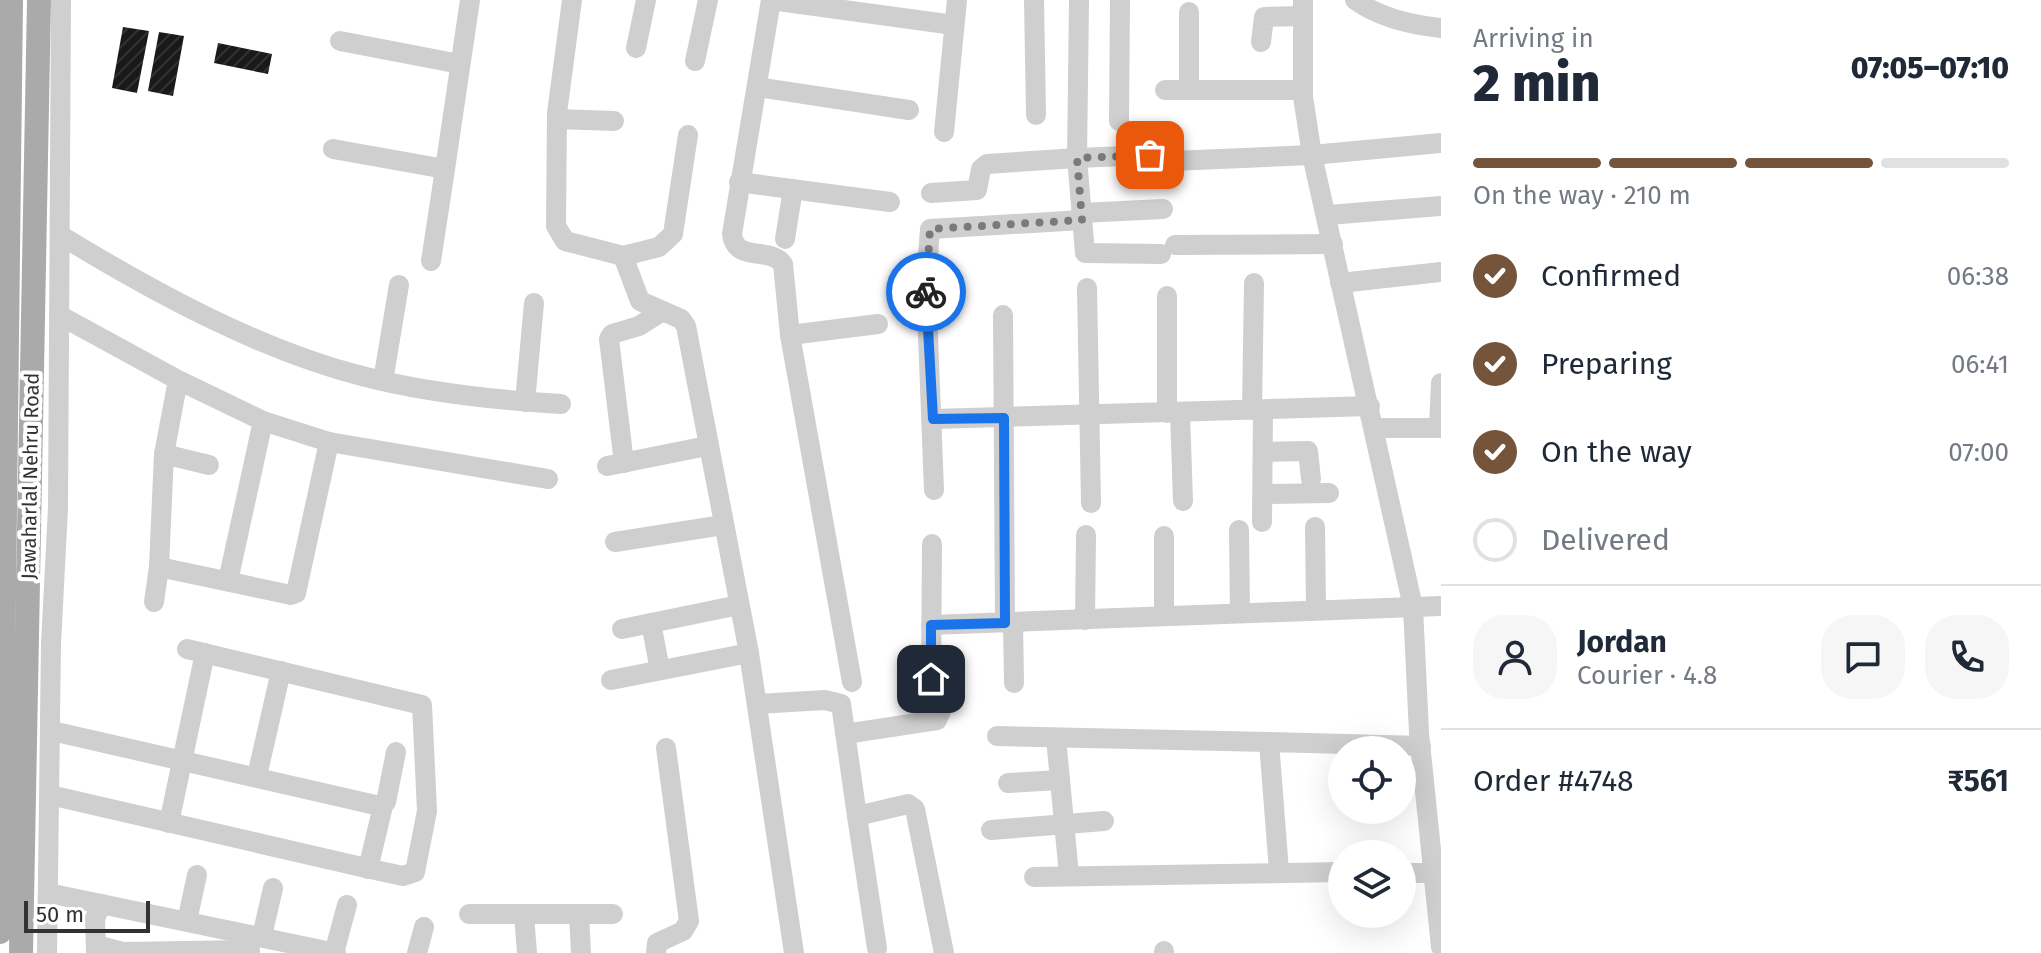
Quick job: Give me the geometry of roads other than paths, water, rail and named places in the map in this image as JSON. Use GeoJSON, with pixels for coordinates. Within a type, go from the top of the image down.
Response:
{"type":"FeatureCollection","features":[{"type":"Feature","properties":{"kind":"main road","name":"Jawaharlal Nehru Road"},"geometry":{"type":"LineString","coordinates":[[0,932],[11,0]]}},
{"type":"Feature","properties":{"kind":"main road","name":"Jawaharlal Nehru Road"},"geometry":{"type":"LineString","coordinates":[[21,953],[39,0]]}},
{"type":"Feature","properties":{"kind":"street"},"geometry":{"type":"LineString","coordinates":[[47,953],[59,315],[61,0]]}},
{"type":"Feature","properties":{"kind":"street"},"geometry":{"type":"LineString","coordinates":[[431,261],[470,0]]}},
{"type":"Feature","properties":{"kind":"street"},"geometry":{"type":"LineString","coordinates":[[572,0],[557,119],[556,226],[560,236],[572,244],[623,256],[659,247],[673,234],[688,135]]}},
{"type":"Feature","properties":{"kind":"street"},"geometry":{"type":"LineString","coordinates":[[636,48],[646,0]]}},
{"type":"Feature","properties":{"kind":"street"},"geometry":{"type":"LineString","coordinates":[[695,61],[708,0]]}},
{"type":"Feature","properties":{"kind":"street"},"geometry":{"type":"LineString","coordinates":[[852,682],[790,335],[781,260],[742,251],[733,242],[739,182],[771,0],[954,25]]}},
{"type":"Feature","properties":{"kind":"street"},"geometry":{"type":"LineString","coordinates":[[944,132],[957,0]]}},
{"type":"Feature","properties":{"kind":"street"},"geometry":{"type":"LineString","coordinates":[[1034,0],[1036,115]]}},
{"type":"Feature","properties":{"kind":"street"},"geometry":{"type":"LineString","coordinates":[[1079,0],[1077,158],[1087,255],[1333,244]]}},
{"type":"Feature","properties":{"kind":"street"},"geometry":{"type":"LineString","coordinates":[[1119,121],[1120,0]]}},
{"type":"Feature","properties":{"kind":"street"},"geometry":{"type":"LineString","coordinates":[[1355,0],[1370,11],[1414,25],[1441,28]]}},
{"type":"Feature","properties":{"kind":"street"},"geometry":{"type":"LineString","coordinates":[[1261,42],[1264,17],[1303,8],[1303,90],[1312,155],[1328,215],[1340,283],[1413,607],[1421,746],[1433,796],[1441,947]]}},
{"type":"Feature","properties":{"kind":"street"},"geometry":{"type":"LineString","coordinates":[[1189,12],[1189,90]]}},
{"type":"Feature","properties":{"kind":"street"},"geometry":{"type":"LineString","coordinates":[[340,41],[460,64]]}},
{"type":"Feature","properties":{"kind":"street"},"geometry":{"type":"LineString","coordinates":[[757,87],[909,110]]}},
{"type":"Feature","properties":{"kind":"street"},"geometry":{"type":"LineString","coordinates":[[1165,90],[1303,90]]}},
{"type":"Feature","properties":{"kind":"street"},"geometry":{"type":"LineString","coordinates":[[557,119],[614,121]]}},
{"type":"Feature","properties":{"kind":"street"},"geometry":{"type":"LineString","coordinates":[[1173,161],[1312,155],[1441,143]]}},
{"type":"Feature","properties":{"kind":"street"},"geometry":{"type":"LineString","coordinates":[[333,149],[445,169]]}},
{"type":"Feature","properties":{"kind":"street"},"geometry":{"type":"LineString","coordinates":[[931,193],[977,190],[981,169],[987,164],[1150,155]]}},
{"type":"Feature","properties":{"kind":"street"},"geometry":{"type":"LineString","coordinates":[[739,182],[890,202]]}},
{"type":"Feature","properties":{"kind":"street"},"geometry":{"type":"LineString","coordinates":[[785,239],[793,189]]}},
{"type":"Feature","properties":{"kind":"street"},"geometry":{"type":"LineString","coordinates":[[1328,215],[1441,206]]}},
{"type":"Feature","properties":{"kind":"street"},"geometry":{"type":"LineString","coordinates":[[934,490],[926,284],[930,229],[1163,209]]}},
{"type":"Feature","properties":{"kind":"street"},"geometry":{"type":"LineString","coordinates":[[60,235],[156,289],[261,340],[383,381],[525,402],[561,404]]}},
{"type":"Feature","properties":{"kind":"street"},"geometry":{"type":"LineString","coordinates":[[623,256],[640,301],[681,319],[686,326],[749,653],[794,953]]}},
{"type":"Feature","properties":{"kind":"street"},"geometry":{"type":"LineString","coordinates":[[1340,283],[1441,272]]}},
{"type":"Feature","properties":{"kind":"street"},"geometry":{"type":"LineString","coordinates":[[1254,283],[1258,410],[1263,452],[1262,522]]}},
{"type":"Feature","properties":{"kind":"street"},"geometry":{"type":"LineString","coordinates":[[383,381],[399,285]]}},
{"type":"Feature","properties":{"kind":"street"},"geometry":{"type":"LineString","coordinates":[[1087,288],[1091,503]]}},
{"type":"Feature","properties":{"kind":"street"},"geometry":{"type":"LineString","coordinates":[[1167,296],[1173,413],[1183,501]]}},
{"type":"Feature","properties":{"kind":"street"},"geometry":{"type":"LineString","coordinates":[[525,402],[534,303]]}},
{"type":"Feature","properties":{"kind":"street"},"geometry":{"type":"LineString","coordinates":[[661,312],[639,326],[612,334],[609,339],[615,465],[707,446]]}},
{"type":"Feature","properties":{"kind":"street"},"geometry":{"type":"LineString","coordinates":[[59,315],[178,380],[263,421],[329,442],[548,479]]}},
{"type":"Feature","properties":{"kind":"street"},"geometry":{"type":"LineString","coordinates":[[1003,315],[1009,622],[1014,683]]}},
{"type":"Feature","properties":{"kind":"street"},"geometry":{"type":"LineString","coordinates":[[790,335],[878,324]]}},
{"type":"Feature","properties":{"kind":"street"},"geometry":{"type":"LineString","coordinates":[[154,602],[159,567],[164,454],[178,380]]}},
{"type":"Feature","properties":{"kind":"street"},"geometry":{"type":"LineString","coordinates":[[1375,428],[1440,428],[1441,383]]}},
{"type":"Feature","properties":{"kind":"street"},"geometry":{"type":"LineString","coordinates":[[933,419],[1370,406]]}},
{"type":"Feature","properties":{"kind":"street"},"geometry":{"type":"LineString","coordinates":[[228,581],[263,421]]}},
{"type":"Feature","properties":{"kind":"street"},"geometry":{"type":"LineString","coordinates":[[159,567],[291,595],[296,593],[329,442]]}},
{"type":"Feature","properties":{"kind":"street"},"geometry":{"type":"LineString","coordinates":[[1263,452],[1308,451],[1311,479]]}},
{"type":"Feature","properties":{"kind":"street"},"geometry":{"type":"LineString","coordinates":[[164,454],[209,465]]}},
{"type":"Feature","properties":{"kind":"street"},"geometry":{"type":"LineString","coordinates":[[1263,494],[1329,493]]}},
{"type":"Feature","properties":{"kind":"street"},"geometry":{"type":"LineString","coordinates":[[615,542],[723,525]]}},
{"type":"Feature","properties":{"kind":"street"},"geometry":{"type":"LineString","coordinates":[[1315,527],[1316,610]]}},
{"type":"Feature","properties":{"kind":"street"},"geometry":{"type":"LineString","coordinates":[[1239,530],[1240,613]]}},
{"type":"Feature","properties":{"kind":"street"},"geometry":{"type":"LineString","coordinates":[[1085,620],[1086,535]]}},
{"type":"Feature","properties":{"kind":"street"},"geometry":{"type":"LineString","coordinates":[[1164,536],[1164,616]]}},
{"type":"Feature","properties":{"kind":"street"},"geometry":{"type":"LineString","coordinates":[[845,734],[937,720],[941,711],[939,695],[924,685],[931,625],[932,544]]}},
{"type":"Feature","properties":{"kind":"street"},"geometry":{"type":"LineString","coordinates":[[622,629],[739,605]]}},
{"type":"Feature","properties":{"kind":"street"},"geometry":{"type":"LineString","coordinates":[[931,625],[1441,606]]}},
{"type":"Feature","properties":{"kind":"street"},"geometry":{"type":"LineString","coordinates":[[651,623],[660,670]]}},
{"type":"Feature","properties":{"kind":"street"},"geometry":{"type":"LineString","coordinates":[[50,795],[169,823],[368,869],[403,876],[415,872],[418,867],[427,811],[425,710],[422,705],[405,698],[196,651],[182,760],[169,823]]}},
{"type":"Feature","properties":{"kind":"street"},"geometry":{"type":"LineString","coordinates":[[611,680],[749,653]]}},
{"type":"Feature","properties":{"kind":"street"},"geometry":{"type":"LineString","coordinates":[[257,776],[281,671]]}},
{"type":"Feature","properties":{"kind":"street"},"geometry":{"type":"LineString","coordinates":[[757,704],[834,701],[841,704],[877,948]]}},
{"type":"Feature","properties":{"kind":"street"},"geometry":{"type":"LineString","coordinates":[[52,731],[383,806]]}},
{"type":"Feature","properties":{"kind":"street"},"geometry":{"type":"LineString","coordinates":[[997,736],[1421,746]]}},
{"type":"Feature","properties":{"kind":"street"},"geometry":{"type":"LineString","coordinates":[[1056,738],[1069,875]]}},
{"type":"Feature","properties":{"kind":"street"},"geometry":{"type":"LineString","coordinates":[[1269,742],[1279,871]]}},
{"type":"Feature","properties":{"kind":"street"},"geometry":{"type":"LineString","coordinates":[[656,953],[657,943],[683,931],[689,921],[666,748]]}},
{"type":"Feature","properties":{"kind":"street"},"geometry":{"type":"LineString","coordinates":[[368,869],[396,752]]}},
{"type":"Feature","properties":{"kind":"street"},"geometry":{"type":"LineString","coordinates":[[1008,783],[1060,780]]}},
{"type":"Feature","properties":{"kind":"street"},"geometry":{"type":"LineString","coordinates":[[857,816],[908,804],[915,809],[944,953]]}},
{"type":"Feature","properties":{"kind":"street"},"geometry":{"type":"LineString","coordinates":[[991,830],[1104,821]]}},
{"type":"Feature","properties":{"kind":"street"},"geometry":{"type":"LineString","coordinates":[[1416,868],[1436,862]]}},
{"type":"Feature","properties":{"kind":"street"},"geometry":{"type":"LineString","coordinates":[[1034,877],[1328,872]]}},
{"type":"Feature","properties":{"kind":"street"},"geometry":{"type":"LineString","coordinates":[[187,921],[197,875]]}},
{"type":"Feature","properties":{"kind":"street"},"geometry":{"type":"LineString","coordinates":[[253,943],[273,888]]}},
{"type":"Feature","properties":{"kind":"street"},"geometry":{"type":"LineString","coordinates":[[48,893],[187,921],[253,943]]}},
{"type":"Feature","properties":{"kind":"street"},"geometry":{"type":"LineString","coordinates":[[102,904],[95,918],[96,949],[123,952],[253,943],[335,953],[347,905]]}},
{"type":"Feature","properties":{"kind":"street"},"geometry":{"type":"LineString","coordinates":[[469,914],[613,914]]}},
{"type":"Feature","properties":{"kind":"street"},"geometry":{"type":"LineString","coordinates":[[579,914],[581,953]]}},
{"type":"Feature","properties":{"kind":"street"},"geometry":{"type":"LineString","coordinates":[[524,915],[527,953]]}},
{"type":"Feature","properties":{"kind":"street"},"geometry":{"type":"LineString","coordinates":[[417,953],[424,927]]}}]}
